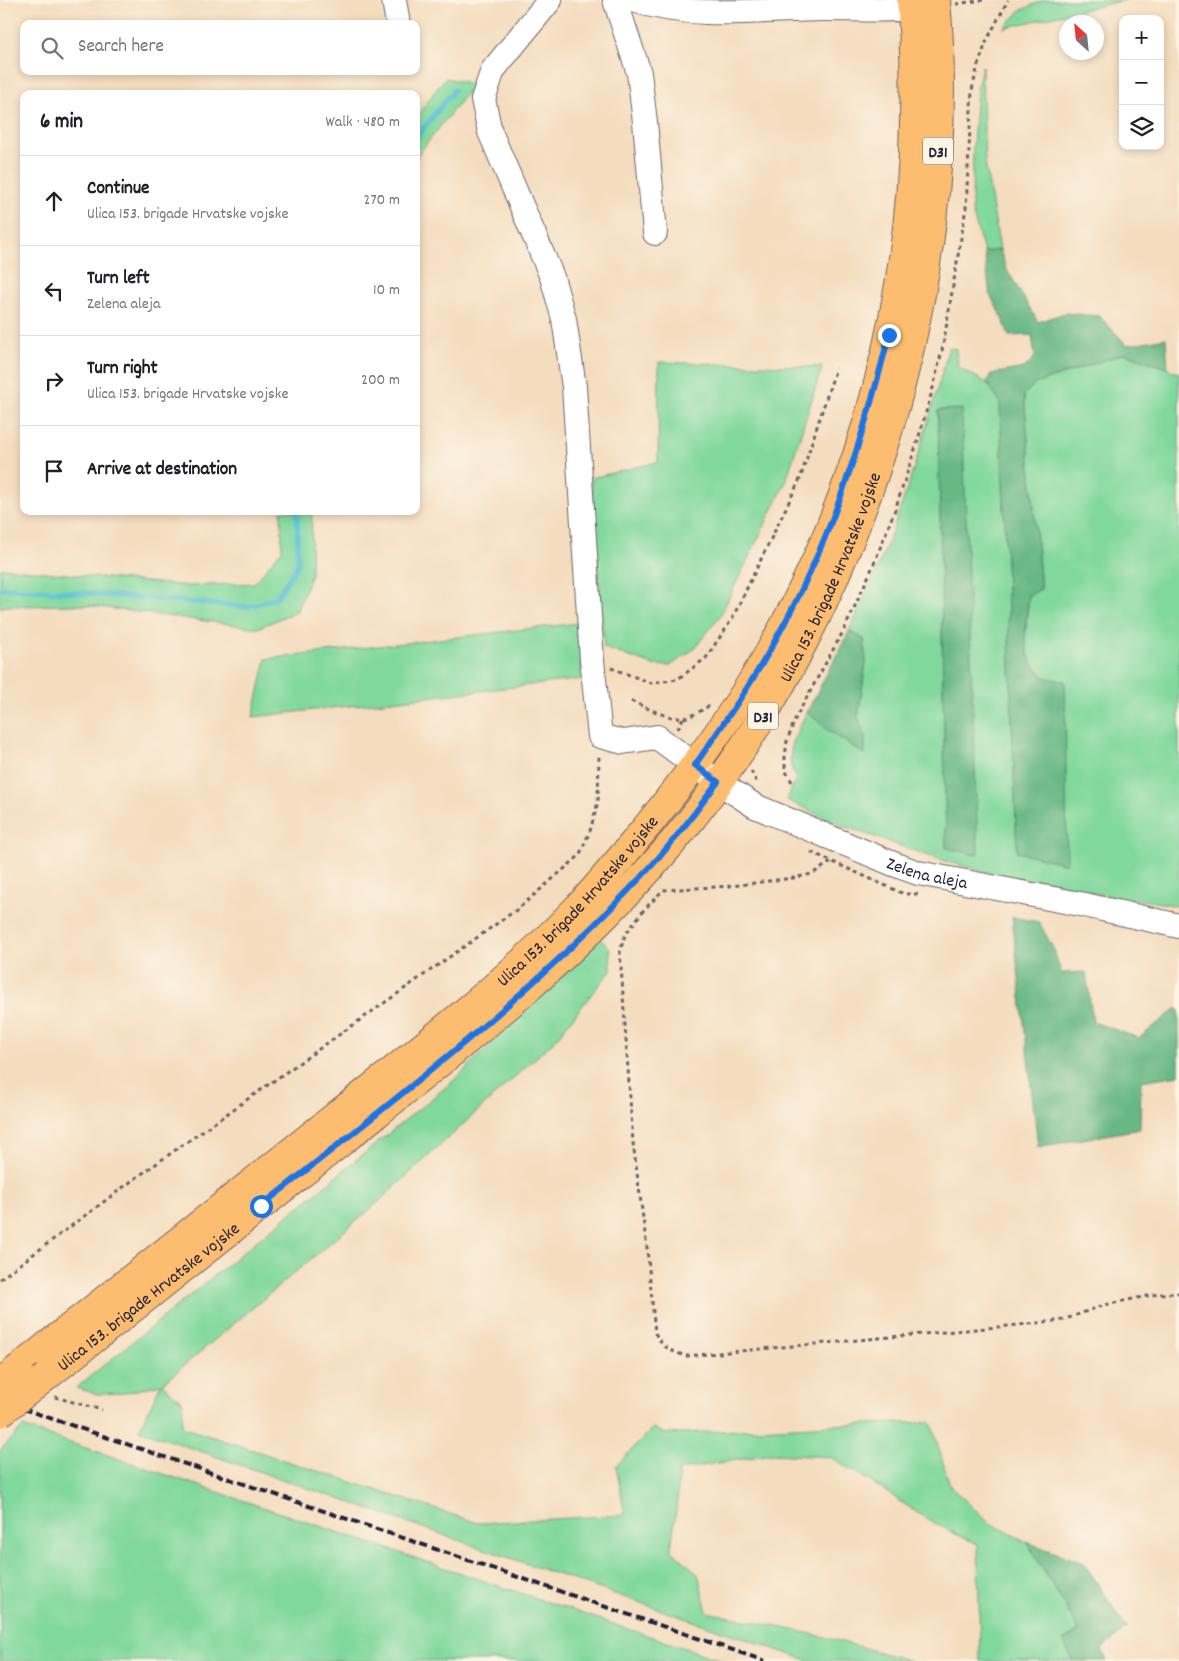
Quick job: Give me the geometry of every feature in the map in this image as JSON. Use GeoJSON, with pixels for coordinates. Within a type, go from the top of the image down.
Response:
{"type":"FeatureCollection","features":[{"type":"Feature","properties":{"kind":"main road","name":"Ulica 153. brigade Hrvatske vojske"},"geometry":{"type":"LineString","coordinates":[[9,1376],[406,1060],[488,991],[543,941],[580,904],[653,820],[695,765],[754,677],[778,636],[804,585],[826,535],[852,468],[874,394],[898,289],[908,217],[914,147],[915,76],[924,4]]}},
{"type":"Feature","properties":{"kind":"main road","name":"Ulica 153. brigade Hrvatske vojske"},"geometry":{"type":"LineString","coordinates":[[0,1413],[417,1081],[505,1008],[562,957],[643,876],[675,839],[754,730],[779,690],[818,611],[855,527],[874,477],[897,402],[921,295],[932,216],[938,144],[940,76],[924,4]]}},
{"type":"Feature","properties":{"kind":"street"},"geometry":{"type":"LineString","coordinates":[[394,0],[397,20]]}},
{"type":"Feature","properties":{"kind":"street"},"geometry":{"type":"LineString","coordinates":[[550,0],[493,70],[483,99],[490,132],[552,277],[564,319],[574,387],[592,660],[600,736]]}},
{"type":"Feature","properties":{"kind":"street"},"geometry":{"type":"LineString","coordinates":[[615,0],[639,73],[655,233]]}},
{"type":"Feature","properties":{"kind":"street"},"geometry":{"type":"LineString","coordinates":[[633,0],[678,10],[730,12],[924,4]]}},
{"type":"Feature","properties":{"kind":"street","name":"Zelena aleja"},"geometry":{"type":"LineString","coordinates":[[600,736],[623,742],[657,737],[718,782],[755,806],[836,842],[918,873],[1080,904],[1179,926]]}},
{"type":"Feature","properties":{"kind":"path"},"geometry":{"type":"LineString","coordinates":[[924,4],[983,0]]}},
{"type":"Feature","properties":{"kind":"path"},"geometry":{"type":"LineString","coordinates":[[592,660],[651,683],[678,679],[706,658],[732,619],[800,479],[836,368]]}},
{"type":"Feature","properties":{"kind":"path"},"geometry":{"type":"LineString","coordinates":[[631,701],[657,713],[683,718],[705,709],[713,702]]}},
{"type":"Feature","properties":{"kind":"path"},"geometry":{"type":"LineString","coordinates":[[0,1279],[133,1180],[519,908],[579,856],[590,831],[598,802],[600,736]]}},
{"type":"Feature","properties":{"kind":"path"},"geometry":{"type":"LineString","coordinates":[[831,862],[812,874],[793,878],[731,886],[662,890],[643,911],[626,935],[620,951],[633,1143],[647,1248],[654,1333],[662,1345],[673,1352],[686,1356],[1019,1325],[1063,1320],[1104,1305],[1156,1294],[1179,1293]]}},
{"type":"Feature","properties":{"kind":"green space"},"geometry":{"type":"Polygon","coordinates":[[[1043,0],[1126,0],[1003,28],[1020,11],[1043,0]]]}},
{"type":"Feature","properties":{"kind":"green space"},"geometry":{"type":"Polygon","coordinates":[[[982,66],[985,162],[1000,250],[984,252],[972,211],[973,147],[977,89],[982,66]]]}},
{"type":"Feature","properties":{"kind":"green space"},"geometry":{"type":"Polygon","coordinates":[[[445,78],[474,84],[420,152],[420,112],[445,78]]]}},
{"type":"Feature","properties":{"kind":"green space"},"geometry":{"type":"Polygon","coordinates":[[[1000,250],[1006,268],[1038,322],[1065,313],[1099,316],[1127,345],[1166,338],[1168,369],[1125,353],[1035,384],[1024,395],[1041,589],[1029,595],[1025,638],[1030,659],[1035,668],[1045,677],[1065,681],[1067,864],[1017,852],[1000,402],[987,383],[991,374],[1024,368],[1035,357],[1032,335],[1009,336],[1003,319],[990,295],[984,252],[1000,250]]]}},
{"type":"Feature","properties":{"kind":"green space"},"geometry":{"type":"Polygon","coordinates":[[[949,347],[956,349],[958,367],[987,383],[1000,402],[1017,852],[1043,676],[1030,660],[1025,640],[1029,594],[1041,589],[1024,395],[1035,384],[1125,353],[1179,373],[1179,907],[1000,876],[938,859],[840,825],[787,800],[796,778],[790,761],[793,744],[807,712],[829,731],[865,737],[858,717],[866,662],[864,639],[849,631],[894,527],[919,451],[949,347]],[[938,411],[946,847],[978,855],[938,411]]]}},
{"type":"Feature","properties":{"kind":"green space"},"geometry":{"type":"Polygon","coordinates":[[[659,362],[822,367],[785,484],[720,616],[694,649],[670,666],[653,665],[604,648],[591,478],[658,462],[659,362]]]}},
{"type":"Feature","properties":{"kind":"green space"},"geometry":{"type":"Polygon","coordinates":[[[962,409],[978,855],[946,848],[938,410],[962,409]]]}},
{"type":"Feature","properties":{"kind":"green space"},"geometry":{"type":"Polygon","coordinates":[[[281,515],[312,515],[311,574],[297,611],[258,628],[84,605],[6,606],[0,608],[0,569],[3,568],[189,586],[254,583],[282,550],[281,515]]]}},
{"type":"Feature","properties":{"kind":"green space"},"geometry":{"type":"Polygon","coordinates":[[[579,623],[583,679],[253,717],[266,659],[579,623]]]}},
{"type":"Feature","properties":{"kind":"green space"},"geometry":{"type":"Polygon","coordinates":[[[849,631],[864,639],[866,662],[858,717],[865,737],[865,755],[829,731],[807,712],[849,631]]]}},
{"type":"Feature","properties":{"kind":"green space"},"geometry":{"type":"Polygon","coordinates":[[[1012,917],[1039,922],[1054,950],[1061,973],[1086,972],[1093,1022],[1139,1038],[1177,1008],[1179,1009],[1179,1075],[1141,1081],[1140,1129],[1038,1147],[1012,917]]]}},
{"type":"Feature","properties":{"kind":"green space"},"geometry":{"type":"Polygon","coordinates":[[[600,938],[610,949],[611,970],[554,1041],[374,1206],[162,1384],[183,1402],[182,1427],[478,1523],[625,1515],[616,1466],[653,1428],[666,1434],[931,1422],[950,1486],[988,1522],[1027,1542],[1079,1630],[1063,1641],[1073,1661],[980,1661],[978,1544],[922,1516],[830,1457],[771,1454],[679,1470],[671,1549],[698,1574],[707,1612],[821,1636],[911,1661],[809,1661],[139,1430],[161,1384],[125,1393],[97,1394],[76,1388],[457,1078],[525,1008],[600,938]]]}},
{"type":"Feature","properties":{"kind":"green space"},"geometry":{"type":"Polygon","coordinates":[[[23,1427],[724,1661],[0,1661],[0,1450],[23,1427]]]}},
{"type":"Feature","properties":{"kind":"green space"},"geometry":{"type":"Polygon","coordinates":[[[1027,1542],[1084,1563],[1127,1628],[1102,1649],[1107,1661],[1073,1661],[1063,1641],[1079,1630],[1027,1542]]]}},
{"type":"Feature","properties":{"kind":"waterway"},"geometry":{"type":"LineString","coordinates":[[420,133],[454,90]]}},
{"type":"Feature","properties":{"kind":"waterway"},"geometry":{"type":"LineString","coordinates":[[0,589],[81,593],[249,607],[277,597],[298,564],[297,515]]}},
{"type":"Feature","properties":{"kind":"railway"},"geometry":{"type":"LineString","coordinates":[[0,1401],[765,1661]]}},
{"type":"Feature","properties":{"kind":"route"},"geometry":{"type":"LineString","coordinates":[[261,1206],[425,1075],[562,957],[643,876],[675,839],[718,782],[695,765],[754,677],[778,636],[804,585],[852,468],[889,335]]}}]}
